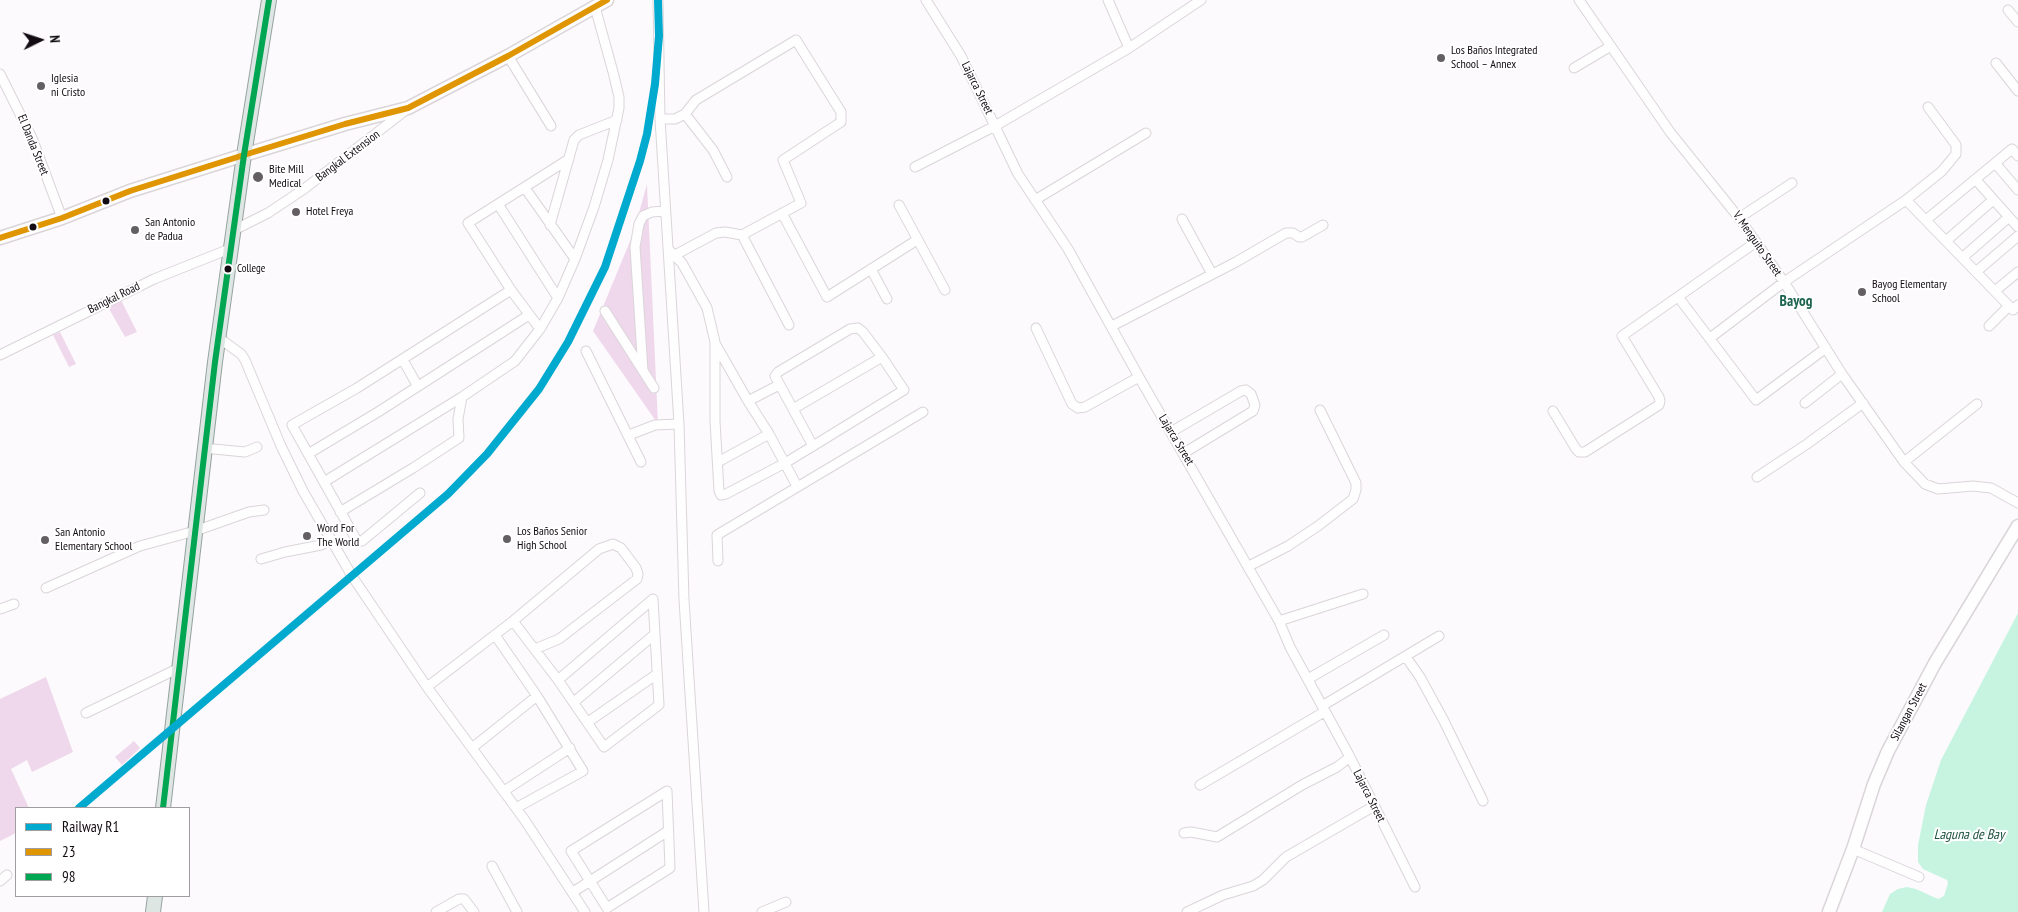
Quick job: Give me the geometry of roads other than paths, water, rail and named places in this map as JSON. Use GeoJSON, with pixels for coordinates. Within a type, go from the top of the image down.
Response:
{"type":"FeatureCollection","features":[{"type":"Feature","properties":{"kind":"main road"},"geometry":{"type":"LineString","coordinates":[[163,807],[203,448],[244,155],[269,0]]}},
{"type":"Feature","properties":{"kind":"main road"},"geometry":{"type":"LineString","coordinates":[[153,912],[155,897]]}},
{"type":"Feature","properties":{"kind":"street"},"geometry":{"type":"LineString","coordinates":[[0,238],[62,218],[130,191],[345,124],[408,108],[508,56],[607,0]]}},
{"type":"Feature","properties":{"kind":"street"},"geometry":{"type":"LineString","coordinates":[[658,0],[660,119],[679,424],[684,600],[704,912]]}},
{"type":"Feature","properties":{"kind":"street","name":"Lajarca Street"},"geometry":{"type":"LineString","coordinates":[[926,0],[961,56],[1018,174],[1068,249],[1139,377],[1249,566],[1279,621],[1290,647],[1350,757],[1415,887]]}},
{"type":"Feature","properties":{"kind":"street"},"geometry":{"type":"LineString","coordinates":[[1108,0],[1129,48]]}},
{"type":"Feature","properties":{"kind":"street"},"geometry":{"type":"LineString","coordinates":[[915,167],[995,126],[1129,48],[1200,0]]}},
{"type":"Feature","properties":{"kind":"street","name":"V. Menguito Street"},"geometry":{"type":"LineString","coordinates":[[1579,0],[1670,132],[1756,242],[1784,282],[1842,374],[1904,462],[1924,484],[1938,489],[1973,486],[1991,488],[2018,503]]}},
{"type":"Feature","properties":{"kind":"street"},"geometry":{"type":"LineString","coordinates":[[324,482],[462,397],[515,361],[540,329],[558,298],[594,207],[617,120],[619,98],[595,7]]}},
{"type":"Feature","properties":{"kind":"street"},"geometry":{"type":"LineString","coordinates":[[2008,10],[2018,22]]}},
{"type":"Feature","properties":{"kind":"street"},"geometry":{"type":"LineString","coordinates":[[660,119],[675,119],[685,114],[696,100],[796,40],[841,112],[842,122],[783,160],[801,203],[742,235],[724,232],[716,233],[675,255]]}},
{"type":"Feature","properties":{"kind":"street"},"geometry":{"type":"LineString","coordinates":[[1574,68],[1611,46]]}},
{"type":"Feature","properties":{"kind":"street"},"geometry":{"type":"LineString","coordinates":[[508,56],[552,126]]}},
{"type":"Feature","properties":{"kind":"street"},"geometry":{"type":"LineString","coordinates":[[1996,63],[2018,91]]}},
{"type":"Feature","properties":{"kind":"street","name":"El Danda Street"},"geometry":{"type":"LineString","coordinates":[[0,74],[32,138],[62,218]]}},
{"type":"Feature","properties":{"kind":"street"},"geometry":{"type":"LineString","coordinates":[[1710,338],[1784,282],[1906,200],[1942,171],[1956,154],[1956,145],[1928,107]]}},
{"type":"Feature","properties":{"kind":"street","name":"Bangkal Extension"},"geometry":{"type":"LineString","coordinates":[[234,230],[268,213],[304,189],[408,108]]}},
{"type":"Feature","properties":{"kind":"street"},"geometry":{"type":"LineString","coordinates":[[685,114],[713,150],[727,177]]}},
{"type":"Feature","properties":{"kind":"street"},"geometry":{"type":"LineString","coordinates":[[550,224],[574,140],[579,135],[617,120]]}},
{"type":"Feature","properties":{"kind":"street"},"geometry":{"type":"LineString","coordinates":[[1035,200],[1146,133]]}},
{"type":"Feature","properties":{"kind":"street"},"geometry":{"type":"LineString","coordinates":[[1926,220],[2012,149],[2018,156]]}},
{"type":"Feature","properties":{"kind":"street"},"geometry":{"type":"LineString","coordinates":[[540,329],[511,290],[468,223],[569,160]]}},
{"type":"Feature","properties":{"kind":"street"},"geometry":{"type":"LineString","coordinates":[[1995,163],[2018,190]]}},
{"type":"Feature","properties":{"kind":"street"},"geometry":{"type":"LineString","coordinates":[[1976,180],[2018,227]]}},
{"type":"Feature","properties":{"kind":"street"},"geometry":{"type":"LineString","coordinates":[[1739,218],[1792,183]]}},
{"type":"Feature","properties":{"kind":"street"},"geometry":{"type":"LineString","coordinates":[[525,188],[575,259]]}},
{"type":"Feature","properties":{"kind":"street"},"geometry":{"type":"LineString","coordinates":[[1906,200],[1995,291],[2014,305],[1989,326]]}},
{"type":"Feature","properties":{"kind":"street"},"geometry":{"type":"LineString","coordinates":[[1946,241],[1993,200]]}},
{"type":"Feature","properties":{"kind":"street"},"geometry":{"type":"LineString","coordinates":[[498,204],[558,298]]}},
{"type":"Feature","properties":{"kind":"street"},"geometry":{"type":"LineString","coordinates":[[899,205],[945,290]]}},
{"type":"Feature","properties":{"kind":"street"},"geometry":{"type":"LineString","coordinates":[[643,371],[635,247],[639,224],[644,216],[652,212],[665,211]]}},
{"type":"Feature","properties":{"kind":"street"},"geometry":{"type":"LineString","coordinates":[[782,213],[827,297],[918,240]]}},
{"type":"Feature","properties":{"kind":"street"},"geometry":{"type":"LineString","coordinates":[[1962,258],[2008,217]]}},
{"type":"Feature","properties":{"kind":"street"},"geometry":{"type":"LineString","coordinates":[[1182,219],[1212,274]]}},
{"type":"Feature","properties":{"kind":"street"},"geometry":{"type":"LineString","coordinates":[[1112,326],[1286,233],[1293,232],[1302,237],[1324,225]]}},
{"type":"Feature","properties":{"kind":"street"},"geometry":{"type":"LineString","coordinates":[[742,235],[789,324]]}},
{"type":"Feature","properties":{"kind":"street"},"geometry":{"type":"LineString","coordinates":[[1977,271],[2018,236]]}},
{"type":"Feature","properties":{"kind":"street"},"geometry":{"type":"LineString","coordinates":[[1553,411],[1576,449],[1579,452],[1584,452],[1659,405],[1659,397],[1622,336],[1679,298],[1756,242]]}},
{"type":"Feature","properties":{"kind":"street","name":"Bangkal Road"},"geometry":{"type":"LineString","coordinates":[[0,356],[154,279],[232,248]]}},
{"type":"Feature","properties":{"kind":"street"},"geometry":{"type":"LineString","coordinates":[[668,248],[682,263],[707,308],[715,342],[719,490],[721,495],[785,463],[813,446],[904,390],[882,356],[863,332],[858,328],[850,329],[778,372],[775,376],[779,385],[813,446]]}},
{"type":"Feature","properties":{"kind":"street"},"geometry":{"type":"LineString","coordinates":[[871,269],[887,299]]}},
{"type":"Feature","properties":{"kind":"street"},"geometry":{"type":"LineString","coordinates":[[1995,291],[2018,272]]}},
{"type":"Feature","properties":{"kind":"street"},"geometry":{"type":"LineString","coordinates":[[420,493],[362,541],[357,541],[292,425],[403,360],[511,290]]}},
{"type":"Feature","properties":{"kind":"street"},"geometry":{"type":"LineString","coordinates":[[1679,298],[1756,400],[1826,348]]}},
{"type":"Feature","properties":{"kind":"street"},"geometry":{"type":"LineString","coordinates":[[606,311],[654,388]]}},
{"type":"Feature","properties":{"kind":"street"},"geometry":{"type":"LineString","coordinates":[[308,454],[378,412],[417,385],[529,315]]}},
{"type":"Feature","properties":{"kind":"street"},"geometry":{"type":"LineString","coordinates":[[1036,328],[1072,404],[1078,408],[1139,377]]}},
{"type":"Feature","properties":{"kind":"street"},"geometry":{"type":"LineString","coordinates":[[219,338],[245,360],[281,446],[352,576],[427,687],[516,808],[585,912]]}},
{"type":"Feature","properties":{"kind":"street"},"geometry":{"type":"LineString","coordinates":[[715,342],[798,486]]}},
{"type":"Feature","properties":{"kind":"street"},"geometry":{"type":"LineString","coordinates":[[586,351],[642,462]]}},
{"type":"Feature","properties":{"kind":"street"},"geometry":{"type":"LineString","coordinates":[[793,409],[882,356]]}},
{"type":"Feature","properties":{"kind":"street"},"geometry":{"type":"LineString","coordinates":[[403,360],[417,385]]}},
{"type":"Feature","properties":{"kind":"street"},"geometry":{"type":"LineString","coordinates":[[1805,403],[1842,374]]}},
{"type":"Feature","properties":{"kind":"street"},"geometry":{"type":"LineString","coordinates":[[748,401],[779,385]]}},
{"type":"Feature","properties":{"kind":"street"},"geometry":{"type":"LineString","coordinates":[[1171,432],[1241,390],[1246,390],[1251,394],[1255,405],[1253,410],[1184,453]]}},
{"type":"Feature","properties":{"kind":"street"},"geometry":{"type":"LineString","coordinates":[[340,512],[459,438],[458,419],[462,397]]}},
{"type":"Feature","properties":{"kind":"street"},"geometry":{"type":"LineString","coordinates":[[1757,477],[1863,404]]}},
{"type":"Feature","properties":{"kind":"street"},"geometry":{"type":"LineString","coordinates":[[1904,462],[1976,404]]}},
{"type":"Feature","properties":{"kind":"street"},"geometry":{"type":"LineString","coordinates":[[1249,566],[1288,546],[1353,499],[1356,483],[1320,410]]}},
{"type":"Feature","properties":{"kind":"street"},"geometry":{"type":"LineString","coordinates":[[718,561],[717,536],[923,412]]}},
{"type":"Feature","properties":{"kind":"street"},"geometry":{"type":"LineString","coordinates":[[629,435],[655,425],[679,424]]}},
{"type":"Feature","properties":{"kind":"street"},"geometry":{"type":"LineString","coordinates":[[718,462],[769,434]]}},
{"type":"Feature","properties":{"kind":"street"},"geometry":{"type":"LineString","coordinates":[[203,448],[245,452],[257,447]]}},
{"type":"Feature","properties":{"kind":"street"},"geometry":{"type":"LineString","coordinates":[[46,588],[131,549],[194,531],[249,512],[264,510]]}},
{"type":"Feature","properties":{"kind":"street","name":"Silangan Street"},"geometry":{"type":"LineString","coordinates":[[1829,912],[1853,849],[1874,784],[1888,751],[1935,663],[2018,526]]}},
{"type":"Feature","properties":{"kind":"street"},"geometry":{"type":"LineString","coordinates":[[261,559],[321,545],[331,540]]}},
{"type":"Feature","properties":{"kind":"street"},"geometry":{"type":"LineString","coordinates":[[427,687],[496,635],[599,549],[614,544],[621,548],[638,574],[637,579],[559,639],[535,649]]}},
{"type":"Feature","properties":{"kind":"street"},"geometry":{"type":"LineString","coordinates":[[1279,621],[1363,594]]}},
{"type":"Feature","properties":{"kind":"street"},"geometry":{"type":"LineString","coordinates":[[513,621],[558,680],[604,746],[659,705],[653,599],[558,680]]}},
{"type":"Feature","properties":{"kind":"street"},"geometry":{"type":"LineString","coordinates":[[0,609],[14,604]]}},
{"type":"Feature","properties":{"kind":"street"},"geometry":{"type":"LineString","coordinates":[[574,702],[655,634]]}},
{"type":"Feature","properties":{"kind":"street"},"geometry":{"type":"LineString","coordinates":[[1308,678],[1384,634]]}},
{"type":"Feature","properties":{"kind":"street"},"geometry":{"type":"LineString","coordinates":[[496,635],[537,696],[583,771],[516,808]]}},
{"type":"Feature","properties":{"kind":"street"},"geometry":{"type":"LineString","coordinates":[[1200,785],[1438,636]]}},
{"type":"Feature","properties":{"kind":"street"},"geometry":{"type":"LineString","coordinates":[[1406,657],[1420,677],[1444,721],[1483,802]]}},
{"type":"Feature","properties":{"kind":"street"},"geometry":{"type":"LineString","coordinates":[[86,712],[180,668]]}},
{"type":"Feature","properties":{"kind":"street"},"geometry":{"type":"LineString","coordinates":[[588,722],[657,674]]}},
{"type":"Feature","properties":{"kind":"street"},"geometry":{"type":"LineString","coordinates":[[472,748],[537,696]]}},
{"type":"Feature","properties":{"kind":"street"},"geometry":{"type":"LineString","coordinates":[[504,791],[570,748]]}},
{"type":"Feature","properties":{"kind":"street"},"geometry":{"type":"LineString","coordinates":[[1184,833],[1191,832],[1216,838],[1302,785],[1337,767],[1350,757]]}},
{"type":"Feature","properties":{"kind":"street"},"geometry":{"type":"LineString","coordinates":[[666,791],[668,830],[670,868],[607,908],[571,851],[666,791]]}},
{"type":"Feature","properties":{"kind":"street"},"geometry":{"type":"LineString","coordinates":[[1188,912],[1223,895],[1253,886],[1263,880],[1286,857],[1374,806]]}},
{"type":"Feature","properties":{"kind":"street"},"geometry":{"type":"LineString","coordinates":[[573,892],[668,830]]}},
{"type":"Feature","properties":{"kind":"street"},"geometry":{"type":"LineString","coordinates":[[1853,849],[1919,878]]}},
{"type":"Feature","properties":{"kind":"street"},"geometry":{"type":"LineString","coordinates":[[492,866],[516,912]]}},
{"type":"Feature","properties":{"kind":"street"},"geometry":{"type":"LineString","coordinates":[[436,912],[459,899],[464,899],[474,912]]}},
{"type":"Feature","properties":{"kind":"street"},"geometry":{"type":"LineString","coordinates":[[762,912],[786,902]]}},
{"type":"Feature","properties":{"kind":"water","name":"Laguna de Bay"},"geometry":{"type":"Polygon","coordinates":[[[2018,613],[2018,912],[1882,912],[1890,894],[1898,889],[1907,887],[1916,889],[1938,899],[1944,896],[1948,883],[1947,880],[1923,869],[1918,862],[1918,845],[1926,805],[1941,760],[2018,613]]]}},
{"type":"Feature","properties":{"kind":"rail line","name":"R1"},"geometry":{"type":"LineString","coordinates":[[80,807],[448,494],[487,454],[539,389],[568,342],[605,267],[640,161],[647,134],[655,84],[659,36],[658,0]]}},
{"type":"Feature","properties":{"kind":"place","name":"Los Baños Integrated School – Annex"},"geometry":{"type":"Point","coordinates":[1441,58]}},
{"type":"Feature","properties":{"kind":"place","name":"Iglesia ni Cristo"},"geometry":{"type":"Point","coordinates":[41,86]}},
{"type":"Feature","properties":{"kind":"place","name":"Bite Mill Medical"},"geometry":{"type":"Point","coordinates":[258,177]}},
{"type":"Feature","properties":{"kind":"place","name":"Hotel Freya"},"geometry":{"type":"Point","coordinates":[296,212]}},
{"type":"Feature","properties":{"kind":"place","name":"San Antonio de Padua"},"geometry":{"type":"Point","coordinates":[135,230]}},
{"type":"Feature","properties":{"kind":"place","name":"College"},"geometry":{"type":"Point","coordinates":[228,269]}},
{"type":"Feature","properties":{"kind":"place","name":"Bayog Elementary School"},"geometry":{"type":"Point","coordinates":[1862,292]}},
{"type":"Feature","properties":{"kind":"place","name":"Word For The World"},"geometry":{"type":"Point","coordinates":[307,536]}},
{"type":"Feature","properties":{"kind":"place","name":"Los Baños Senior High School"},"geometry":{"type":"Point","coordinates":[507,539]}},
{"type":"Feature","properties":{"kind":"place","name":"San Antonio Elementary School"},"geometry":{"type":"Point","coordinates":[45,540]}},
{"type":"Feature","properties":{"kind":"district","name":"Bayog"},"geometry":{"type":"Point","coordinates":[1796,302]}}]}
